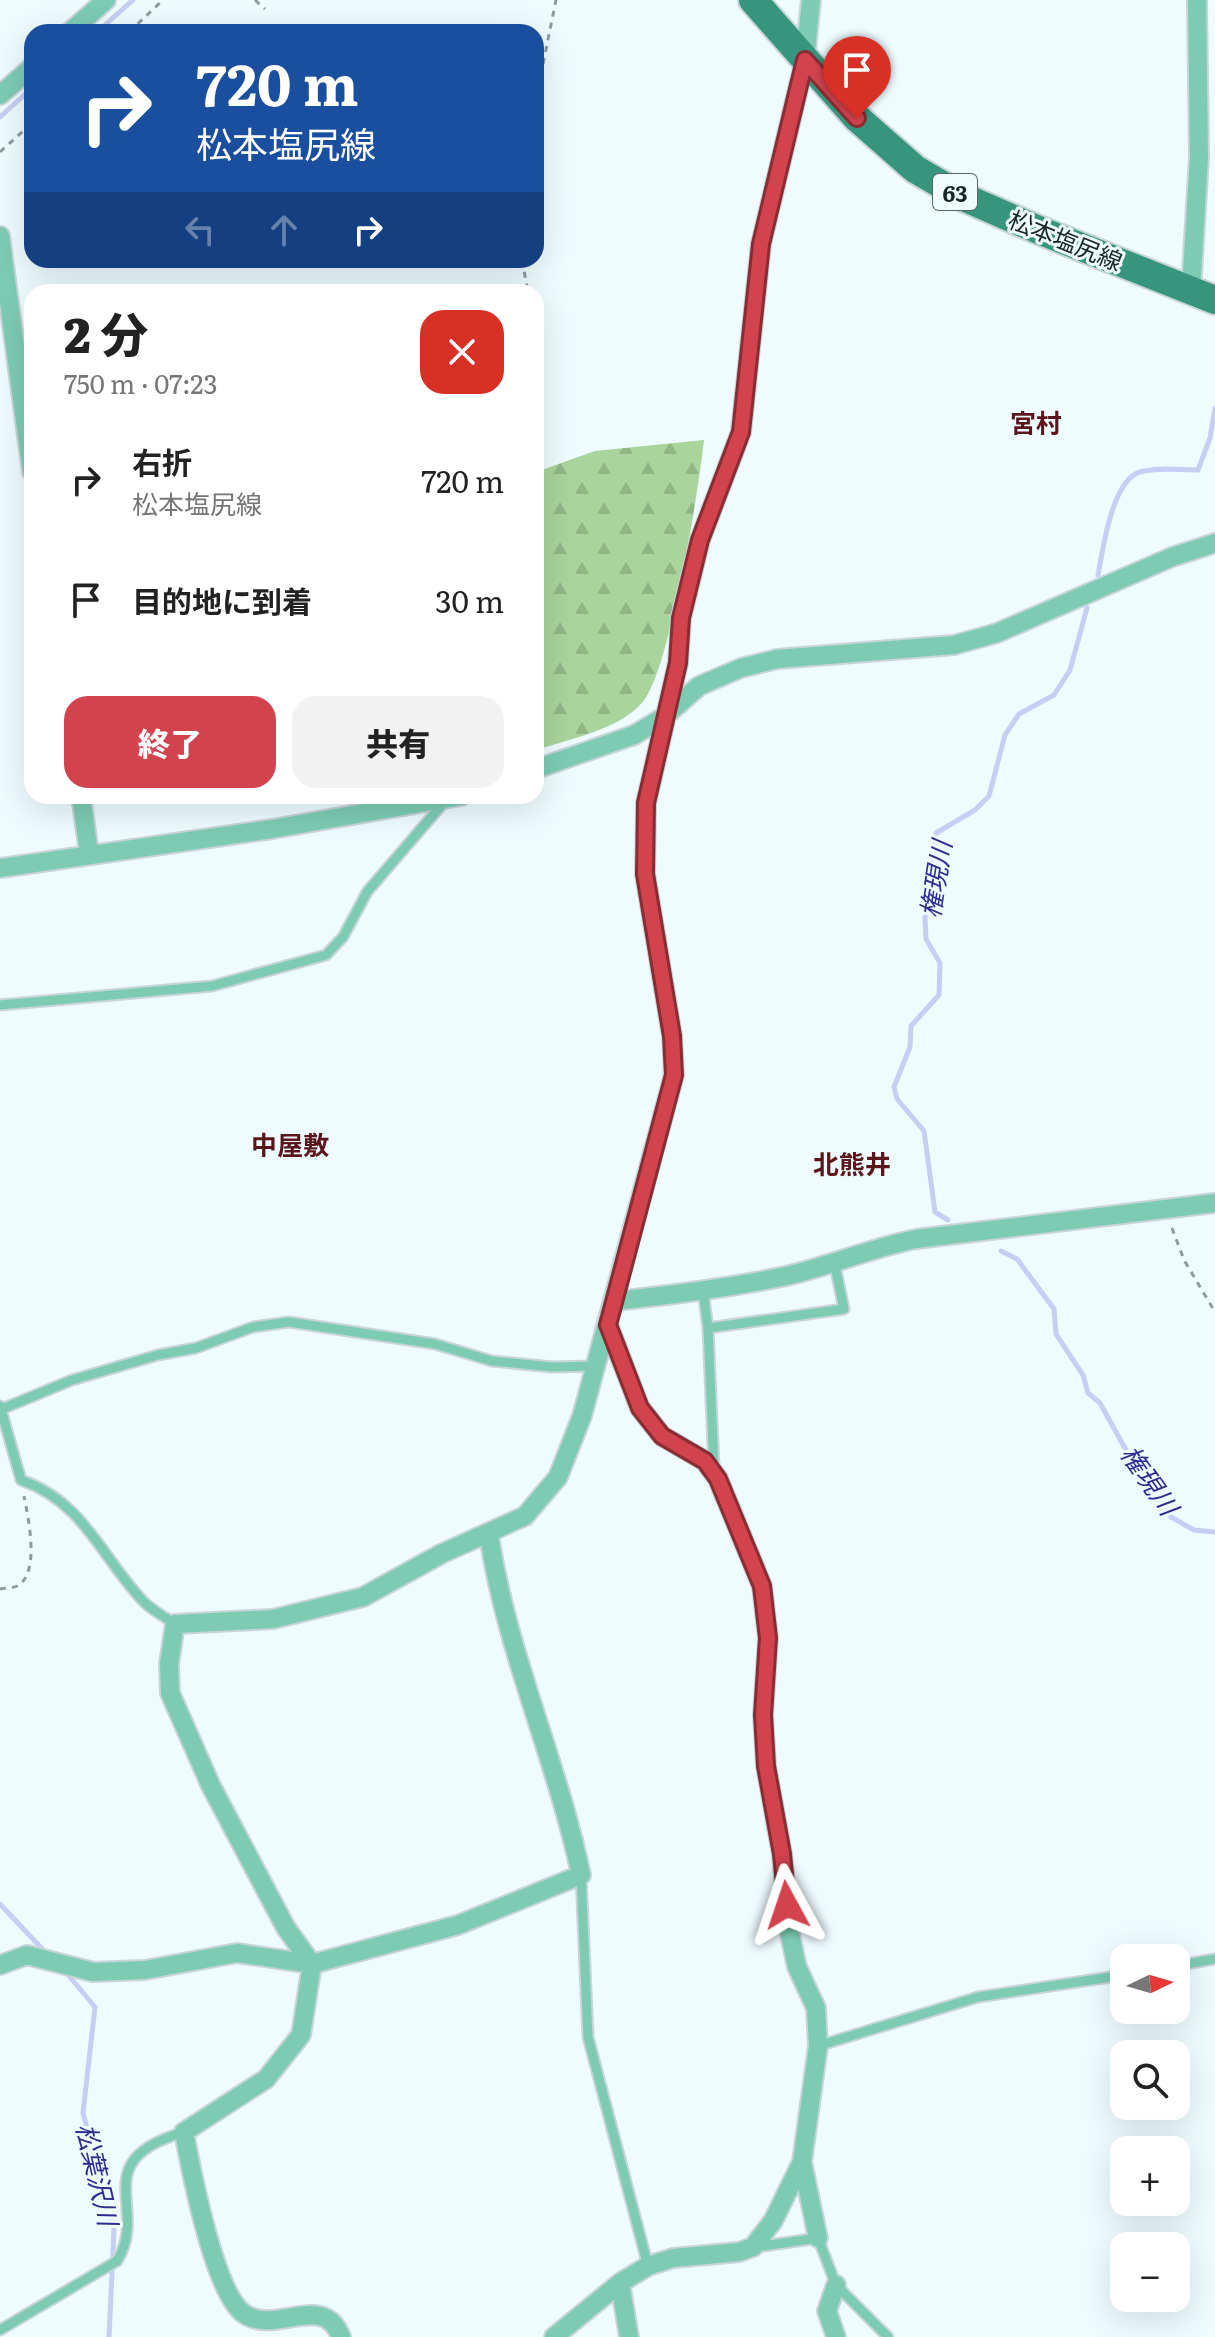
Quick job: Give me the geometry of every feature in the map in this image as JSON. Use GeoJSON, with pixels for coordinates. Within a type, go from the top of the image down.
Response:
{"type":"FeatureCollection","features":[{"type":"Feature","properties":{"kind":"main road","name":"松本塩尻線"},"geometry":{"type":"LineString","coordinates":[[753,0],[883,145],[915,169],[961,196],[1203,295]]}},
{"type":"Feature","properties":{"kind":"street"},"geometry":{"type":"LineString","coordinates":[[79,24],[106,0]]}},
{"type":"Feature","properties":{"kind":"street"},"geometry":{"type":"LineString","coordinates":[[341,2337],[336,2322],[323,2315],[257,2321],[241,2312],[226,2288],[196,2197],[184,2132],[266,2079],[301,2035],[312,1964],[286,1928],[211,1786],[170,1693],[169,1664],[175,1624],[273,1619],[363,1597],[441,1554],[489,1535],[525,1516],[558,1477],[582,1416],[674,1075],[672,1036],[645,874],[646,803],[678,663],[681,618],[700,540],[741,432],[761,244],[805,60],[811,0]]}},
{"type":"Feature","properties":{"kind":"street"},"geometry":{"type":"LineString","coordinates":[[1197,0],[1203,295]]}},
{"type":"Feature","properties":{"kind":"street"},"geometry":{"type":"LineString","coordinates":[[0,95],[24,74]]}},
{"type":"Feature","properties":{"kind":"street"},"geometry":{"type":"LineString","coordinates":[[0,236],[24,413]]}},
{"type":"Feature","properties":{"kind":"street"},"geometry":{"type":"LineString","coordinates":[[544,766],[634,735],[664,717],[699,686],[741,668],[777,659],[954,645],[997,633],[1172,557],[1215,543]]}},
{"type":"Feature","properties":{"kind":"street"},"geometry":{"type":"LineString","coordinates":[[82,804],[89,853]]}},
{"type":"Feature","properties":{"kind":"street"},"geometry":{"type":"LineString","coordinates":[[0,868],[412,804]]}},
{"type":"Feature","properties":{"kind":"street"},"geometry":{"type":"LineString","coordinates":[[615,1301],[703,1291],[788,1275],[916,1239],[1215,1203]]}},
{"type":"Feature","properties":{"kind":"street"},"geometry":{"type":"LineString","coordinates":[[554,2337],[620,2283],[648,2266],[673,2258],[739,2252],[753,2247],[773,2221],[802,2162],[818,2046],[816,2008],[797,1967],[789,1930],[782,1854],[766,1766],[763,1715],[768,1638],[762,1586],[739,1522],[715,1474],[705,1461],[662,1436],[640,1408],[608,1325]]}},
{"type":"Feature","properties":{"kind":"street"},"geometry":{"type":"LineString","coordinates":[[0,1965],[27,1955],[93,1972],[145,1970],[237,1953],[312,1964],[458,1925],[581,1875],[569,1819],[496,1582],[489,1535]]}},
{"type":"Feature","properties":{"kind":"street"},"geometry":{"type":"LineString","coordinates":[[802,2162],[818,2238]]}},
{"type":"Feature","properties":{"kind":"street"},"geometry":{"type":"LineString","coordinates":[[620,2283],[629,2337]]}},
{"type":"Feature","properties":{"kind":"street"},"geometry":{"type":"LineString","coordinates":[[836,2285],[827,2311],[836,2337]]}},
{"type":"Feature","properties":{"kind":"lane"},"geometry":{"type":"LineString","coordinates":[[0,1005],[212,986],[326,955],[343,937],[367,892],[446,804]]}},
{"type":"Feature","properties":{"kind":"lane"},"geometry":{"type":"LineString","coordinates":[[708,1328],[844,1309],[834,1261]]}},
{"type":"Feature","properties":{"kind":"lane"},"geometry":{"type":"LineString","coordinates":[[703,1291],[708,1328],[715,1474]]}},
{"type":"Feature","properties":{"kind":"lane"},"geometry":{"type":"LineString","coordinates":[[175,1624],[146,1604],[72,1510],[48,1490],[21,1480],[1,1407],[72,1380],[158,1355],[196,1348],[253,1327],[289,1322],[435,1344],[492,1361],[552,1367],[594,1366]]}},
{"type":"Feature","properties":{"kind":"lane"},"geometry":{"type":"LineString","coordinates":[[581,1875],[588,2037],[648,2266]]}},
{"type":"Feature","properties":{"kind":"lane"},"geometry":{"type":"LineString","coordinates":[[1190,1963],[1215,1959]]}},
{"type":"Feature","properties":{"kind":"lane"},"geometry":{"type":"LineString","coordinates":[[818,2046],[978,1997],[1110,1977]]}},
{"type":"Feature","properties":{"kind":"lane"},"geometry":{"type":"LineString","coordinates":[[0,2330],[117,2261],[126,2247],[124,2182],[129,2169],[141,2153],[158,2140],[184,2132]]}},
{"type":"Feature","properties":{"kind":"lane"},"geometry":{"type":"LineString","coordinates":[[753,2247],[818,2238],[836,2285],[888,2337]]}},
{"type":"Feature","properties":{"kind":"path"},"geometry":{"type":"LineString","coordinates":[[138,24],[163,0]]}},
{"type":"Feature","properties":{"kind":"path"},"geometry":{"type":"LineString","coordinates":[[255,0],[265,9]]}},
{"type":"Feature","properties":{"kind":"path"},"geometry":{"type":"LineString","coordinates":[[544,59],[556,0]]}},
{"type":"Feature","properties":{"kind":"path"},"geometry":{"type":"LineString","coordinates":[[0,152],[24,130]]}},
{"type":"Feature","properties":{"kind":"path"},"geometry":{"type":"LineString","coordinates":[[1165,1209],[1184,1260],[1215,1312]]}},
{"type":"Feature","properties":{"kind":"path"},"geometry":{"type":"LineString","coordinates":[[0,1589],[18,1586],[28,1573],[31,1536],[21,1480]]}},
{"type":"Feature","properties":{"kind":"green space"},"geometry":{"type":"Polygon","coordinates":[[[704,440],[682,578],[663,656],[652,685],[642,703],[620,720],[544,747],[544,469],[595,451],[704,440]]]}},
{"type":"Feature","properties":{"kind":"waterway"},"geometry":{"type":"LineString","coordinates":[[106,24],[133,0]]}},
{"type":"Feature","properties":{"kind":"waterway"},"geometry":{"type":"LineString","coordinates":[[0,117],[24,95]]}},
{"type":"Feature","properties":{"kind":"waterway","name":"権現川"},"geometry":{"type":"LineString","coordinates":[[1098,575],[1110,517],[1122,488],[1130,478],[1147,470],[1198,470],[1210,438],[1215,408]]}},
{"type":"Feature","properties":{"kind":"waterway","name":"権現川"},"geometry":{"type":"LineString","coordinates":[[948,1220],[935,1212],[924,1131],[897,1099],[894,1087],[910,1047],[911,1026],[939,995],[940,963],[926,939],[925,918],[936,833],[975,810],[989,796],[1005,735],[1019,714],[1054,695],[1070,670],[1087,608]]}},
{"type":"Feature","properties":{"kind":"waterway","name":"権現川"},"geometry":{"type":"LineString","coordinates":[[1001,1251],[1017,1259],[1054,1309],[1056,1334],[1083,1375],[1088,1393],[1100,1403],[1132,1461],[1171,1517],[1194,1530],[1215,1532]]}},
{"type":"Feature","properties":{"kind":"waterway","name":"松葉沢川"},"geometry":{"type":"LineString","coordinates":[[0,1904],[48,1955]]}},
{"type":"Feature","properties":{"kind":"waterway","name":"松葉沢川"},"geometry":{"type":"LineString","coordinates":[[64,1970],[95,2007],[83,2113],[114,2229],[109,2337]]}},
{"type":"Feature","properties":{"kind":"district","name":"宮村"},"geometry":{"type":"Point","coordinates":[1036,421]}},
{"type":"Feature","properties":{"kind":"district","name":"中屋敷"},"geometry":{"type":"Point","coordinates":[290,1143]}},
{"type":"Feature","properties":{"kind":"district","name":"北熊井"},"geometry":{"type":"Point","coordinates":[852,1162]}},
{"type":"Feature","properties":{"kind":"route"},"geometry":{"type":"LineString","coordinates":[[787,1905],[782,1854],[766,1766],[763,1715],[768,1638],[762,1586],[739,1522],[718,1479],[705,1461],[662,1436],[640,1408],[608,1325],[674,1075],[672,1036],[645,874],[646,803],[678,663],[681,618],[700,540],[741,432],[761,244],[805,60],[857,118]]}}]}
